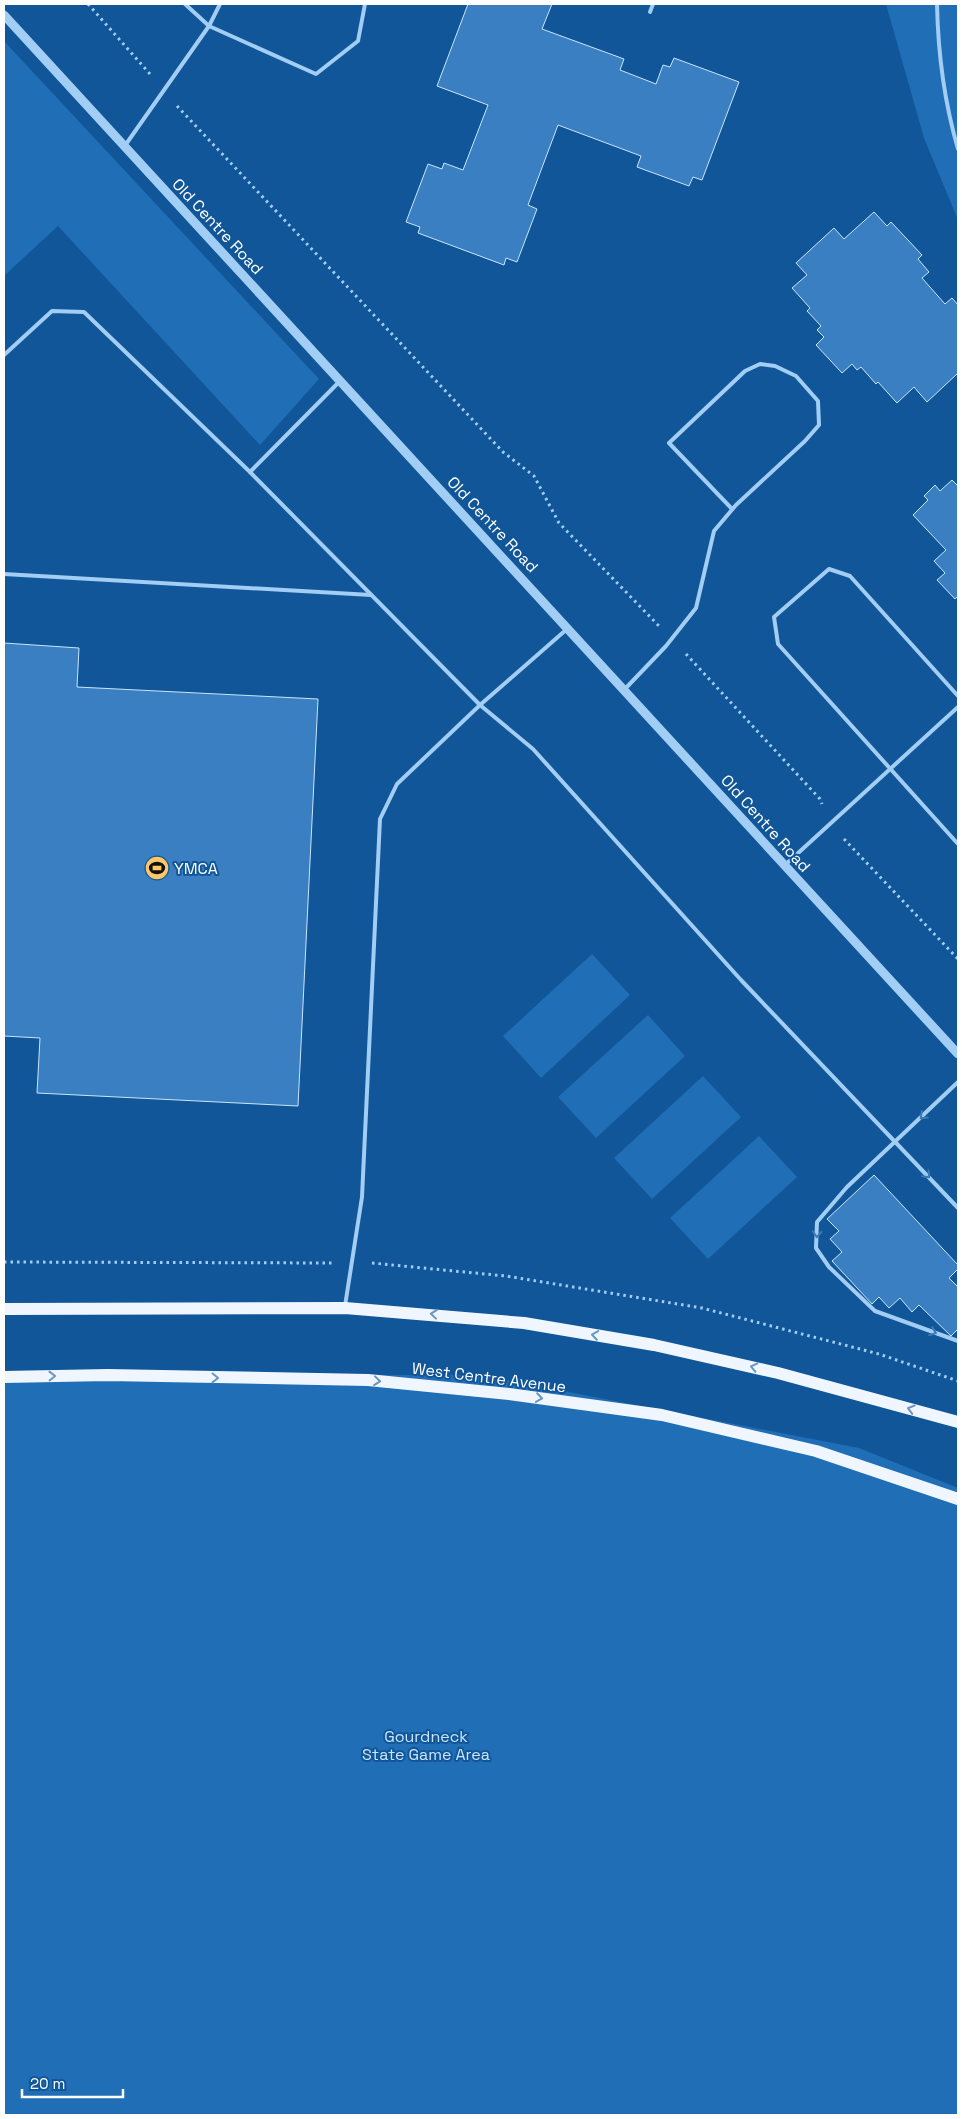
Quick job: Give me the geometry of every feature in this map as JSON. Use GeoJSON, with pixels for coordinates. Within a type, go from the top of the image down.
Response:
{"type":"FeatureCollection","features":[{"type":"Feature","properties":{"kind":"main road"},"geometry":{"type":"LineString","coordinates":[[4,1309],[345,1308],[524,1323],[654,1344],[778,1373],[958,1422]]}},
{"type":"Feature","properties":{"kind":"main road","name":"West Centre Avenue"},"geometry":{"type":"LineString","coordinates":[[4,1377],[108,1375],[368,1380],[509,1394],[662,1415],[816,1451],[958,1499]]}},
{"type":"Feature","properties":{"kind":"street","name":"Old Centre Road"},"geometry":{"type":"LineString","coordinates":[[4,15],[958,1054]]}},
{"type":"Feature","properties":{"kind":"lane"},"geometry":{"type":"LineString","coordinates":[[186,4],[209,26],[316,74],[358,41],[365,4]]}},
{"type":"Feature","properties":{"kind":"lane"},"geometry":{"type":"LineString","coordinates":[[124,147],[209,26],[220,4]]}},
{"type":"Feature","properties":{"kind":"lane"},"geometry":{"type":"LineString","coordinates":[[650,12],[653,4]]}},
{"type":"Feature","properties":{"kind":"lane"},"geometry":{"type":"LineString","coordinates":[[937,4],[938,50],[948,114],[958,149]]}},
{"type":"Feature","properties":{"kind":"lane"},"geometry":{"type":"LineString","coordinates":[[4,355],[52,311],[84,312],[250,472],[480,705],[533,749],[741,980],[958,1208]]}},
{"type":"Feature","properties":{"kind":"lane"},"geometry":{"type":"LineString","coordinates":[[624,690],[672,639],[696,608],[714,531],[732,509],[819,425],[818,401],[796,376],[774,366],[760,364],[745,372],[669,443],[732,509]]}},
{"type":"Feature","properties":{"kind":"lane"},"geometry":{"type":"LineString","coordinates":[[250,472],[341,380]]}},
{"type":"Feature","properties":{"kind":"lane"},"geometry":{"type":"LineString","coordinates":[[958,696],[850,576],[829,569],[774,617],[778,644],[958,844]]}},
{"type":"Feature","properties":{"kind":"lane"},"geometry":{"type":"LineString","coordinates":[[4,574],[372,594]]}},
{"type":"Feature","properties":{"kind":"lane"},"geometry":{"type":"LineString","coordinates":[[345,1308],[362,1197],[380,819],[397,784],[480,705],[568,628]]}},
{"type":"Feature","properties":{"kind":"lane"},"geometry":{"type":"LineString","coordinates":[[785,865],[958,707]]}},
{"type":"Feature","properties":{"kind":"lane"},"geometry":{"type":"LineString","coordinates":[[958,1082],[847,1187],[817,1222],[816,1248],[829,1266],[875,1311],[958,1341]]}},
{"type":"Feature","properties":{"kind":"path"},"geometry":{"type":"LineString","coordinates":[[88,4],[195,128],[496,444],[534,476],[559,523],[672,639],[820,799],[830,824],[958,958]]}},
{"type":"Feature","properties":{"kind":"path"},"geometry":{"type":"LineString","coordinates":[[4,1262],[351,1263],[506,1276],[702,1308],[879,1354],[958,1381]]}},
{"type":"Feature","properties":{"kind":"green space"},"geometry":{"type":"Polygon","coordinates":[[[886,4],[958,4],[958,220],[924,138],[886,4]]]}},
{"type":"Feature","properties":{"kind":"green space"},"geometry":{"type":"Polygon","coordinates":[[[4,41],[319,379],[260,445],[58,226],[4,276],[4,41]]]}},
{"type":"Feature","properties":{"kind":"green space"},"geometry":{"type":"Polygon","coordinates":[[[592,954],[630,995],[541,1078],[503,1036],[592,954]]]}},
{"type":"Feature","properties":{"kind":"green space"},"geometry":{"type":"Polygon","coordinates":[[[648,1015],[685,1056],[596,1138],[558,1097],[648,1015]]]}},
{"type":"Feature","properties":{"kind":"green space"},"geometry":{"type":"Polygon","coordinates":[[[703,1076],[741,1117],[652,1199],[614,1158],[703,1076]]]}},
{"type":"Feature","properties":{"kind":"green space"},"geometry":{"type":"Polygon","coordinates":[[[759,1136],[797,1177],[708,1259],[670,1218],[759,1136]]]}},
{"type":"Feature","properties":{"kind":"green space","name":"Gourdneck State Game Area"},"geometry":{"type":"Polygon","coordinates":[[[4,1375],[481,1375],[859,1448],[958,1488],[958,2115],[4,2115],[4,1375]]]}},
{"type":"Feature","properties":{"kind":"building"},"geometry":{"type":"Polygon","coordinates":[[[468,4],[552,4],[542,29],[624,59],[620,70],[656,84],[663,65],[670,67],[674,58],[739,82],[702,180],[693,177],[689,186],[637,167],[641,156],[558,125],[528,205],[537,209],[517,262],[506,258],[504,265],[418,233],[420,227],[406,222],[428,164],[442,169],[444,163],[463,170],[488,105],[437,86],[468,4]]]}},
{"type":"Feature","properties":{"kind":"building"},"geometry":{"type":"Polygon","coordinates":[[[874,212],[887,226],[891,222],[922,255],[918,259],[929,272],[922,278],[945,304],[952,298],[958,305],[958,373],[927,402],[914,387],[897,403],[861,367],[857,370],[852,364],[842,373],[816,345],[824,337],[817,330],[821,326],[807,311],[810,308],[792,288],[807,275],[796,263],[834,228],[844,239],[874,212]]]}},
{"type":"Feature","properties":{"kind":"building"},"geometry":{"type":"Polygon","coordinates":[[[952,480],[958,486],[958,596],[955,599],[937,580],[945,573],[934,561],[946,550],[913,515],[928,500],[924,496],[935,485],[940,491],[952,480]]]}},
{"type":"Feature","properties":{"kind":"building","name":"YMCA"},"geometry":{"type":"Polygon","coordinates":[[[4,643],[79,648],[77,687],[318,699],[298,1106],[37,1093],[40,1038],[4,1036],[4,643]]]}},
{"type":"Feature","properties":{"kind":"building"},"geometry":{"type":"Polygon","coordinates":[[[874,1175],[958,1265],[958,1269],[949,1278],[958,1287],[958,1329],[951,1336],[919,1305],[912,1312],[900,1298],[889,1308],[879,1297],[872,1304],[832,1261],[842,1252],[830,1239],[839,1231],[827,1219],[874,1175]]]}},
{"type":"Feature","properties":{"kind":"place","name":"YMCA"},"geometry":{"type":"Point","coordinates":[157,868]}}]}
